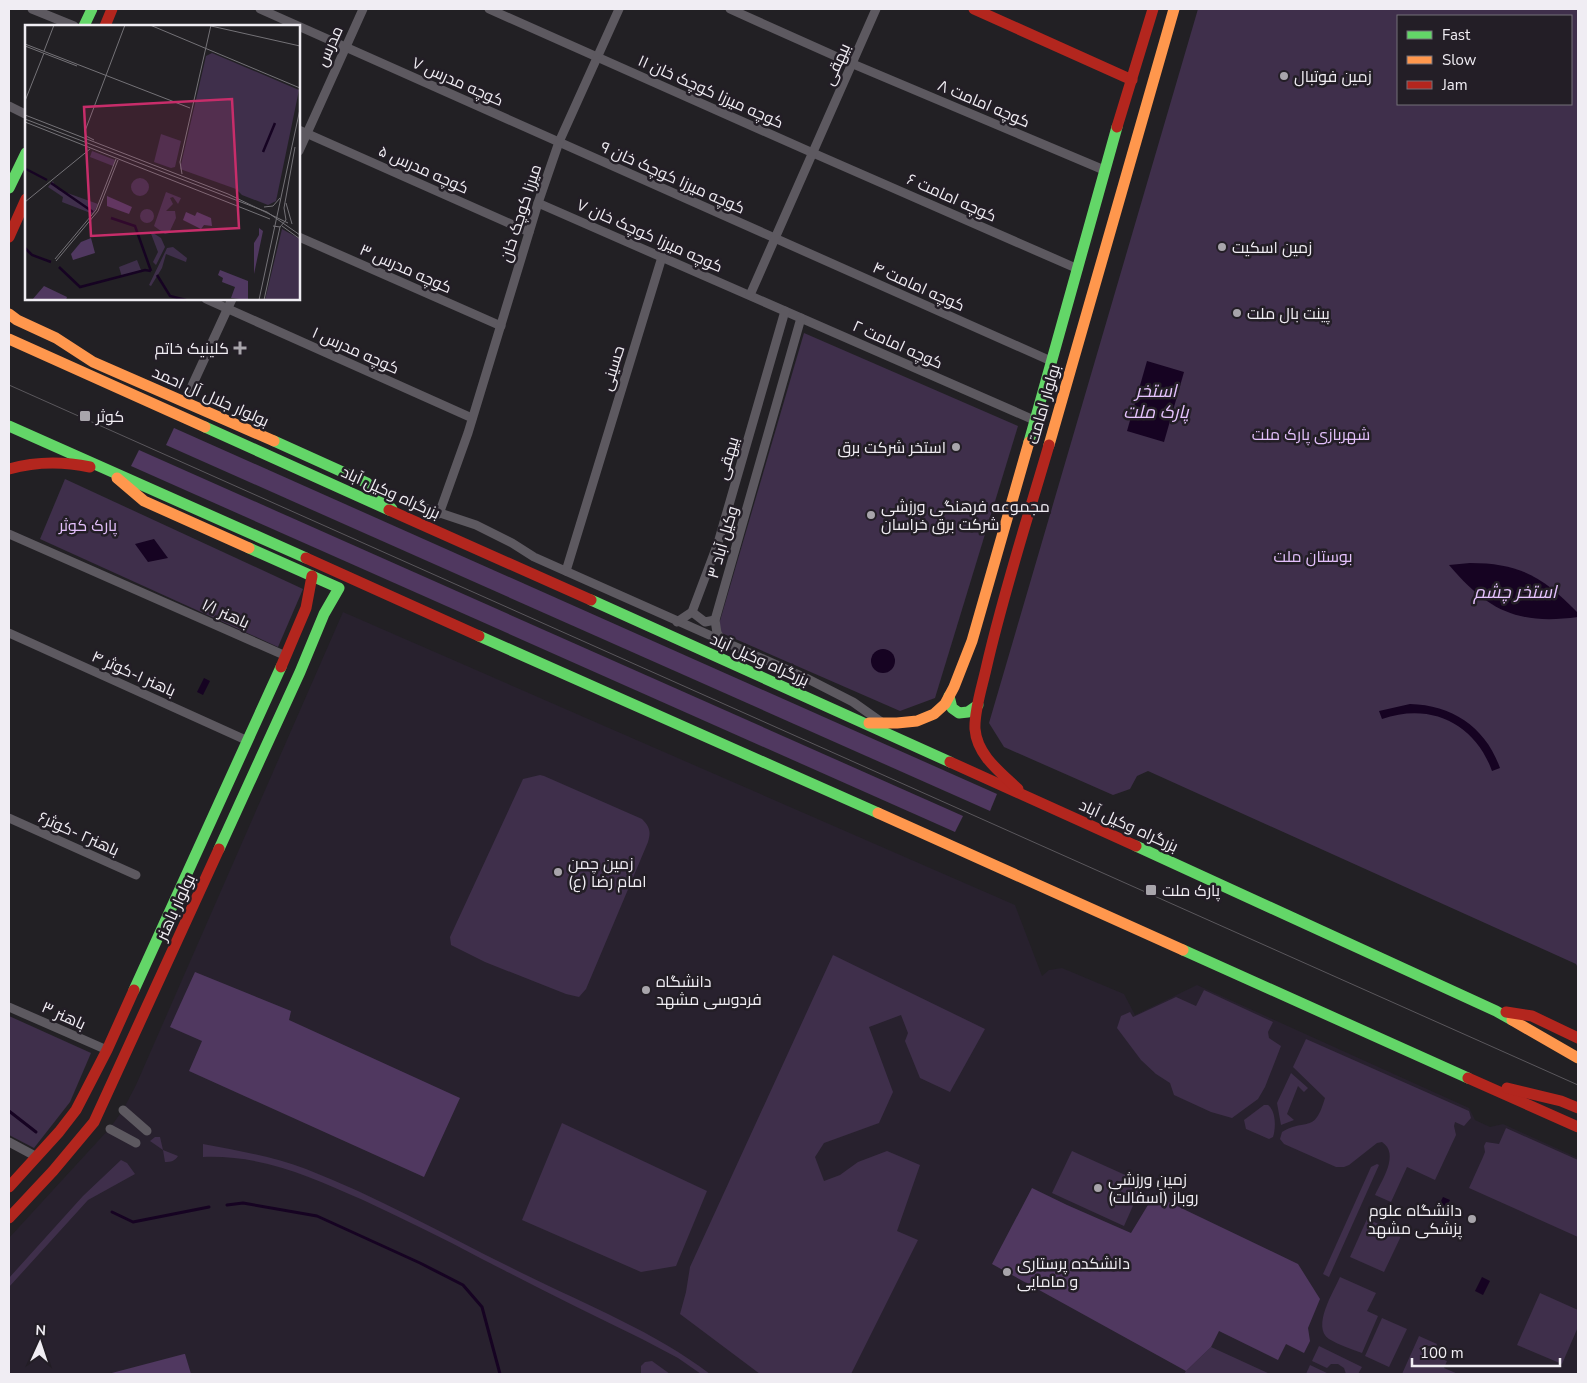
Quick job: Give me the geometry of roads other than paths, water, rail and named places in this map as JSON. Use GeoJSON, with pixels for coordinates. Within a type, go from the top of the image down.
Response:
{"type":"FeatureCollection","features":[{"type":"Feature","properties":{"kind":"main road"},"geometry":{"type":"LineString","coordinates":[[84,25],[92,9]]}},
{"type":"Feature","properties":{"kind":"main road"},"geometry":{"type":"LineString","coordinates":[[104,25],[112,9]]}},
{"type":"Feature","properties":{"kind":"main road"},"geometry":{"type":"LineString","coordinates":[[974,9],[1132,80]]}},
{"type":"Feature","properties":{"kind":"main road","name":"بولوار امامت"},"geometry":{"type":"LineString","coordinates":[[862,723],[885,725],[905,723],[928,717],[942,709],[972,641],[1078,269],[1104,170],[1152,9]]}},
{"type":"Feature","properties":{"kind":"main road","name":"بولوار امامت"},"geometry":{"type":"LineString","coordinates":[[1025,796],[988,761],[980,747],[975,729],[978,705],[994,637],[1174,9]]}},
{"type":"Feature","properties":{"kind":"main road"},"geometry":{"type":"LineString","coordinates":[[9,188],[25,155]]}},
{"type":"Feature","properties":{"kind":"main road"},"geometry":{"type":"LineString","coordinates":[[9,238],[25,201]]}},
{"type":"Feature","properties":{"kind":"main road","name":"بولوار جلال آل احمد"},"geometry":{"type":"LineString","coordinates":[[9,314],[17,320],[56,338],[93,362],[367,483],[396,512]]}},
{"type":"Feature","properties":{"kind":"main road","name":"بزرگراه وکیل آباد"},"geometry":{"type":"LineString","coordinates":[[9,339],[1255,899],[1496,1011],[1578,1058]]}},
{"type":"Feature","properties":{"kind":"main road"},"geometry":{"type":"LineString","coordinates":[[9,426],[1578,1128]]}},
{"type":"Feature","properties":{"kind":"main road"},"geometry":{"type":"LineString","coordinates":[[9,469],[26,464],[54,461],[110,472],[144,500],[312,576]]}},
{"type":"Feature","properties":{"kind":"main road"},"geometry":{"type":"LineString","coordinates":[[253,536],[261,553]]}},
{"type":"Feature","properties":{"kind":"main road","name":"بولوار باهنر"},"geometry":{"type":"LineString","coordinates":[[9,1187],[76,1110],[107,1050],[286,656],[306,608],[312,576],[339,588],[324,614],[300,672],[94,1122],[9,1218]]}},
{"type":"Feature","properties":{"kind":"main road"},"geometry":{"type":"LineString","coordinates":[[306,608],[315,607],[324,614]]}},
{"type":"Feature","properties":{"kind":"main road"},"geometry":{"type":"LineString","coordinates":[[949,696],[949,705],[958,712],[967,712],[978,705]]}},
{"type":"Feature","properties":{"kind":"main road"},"geometry":{"type":"LineString","coordinates":[[225,791],[242,799]]}},
{"type":"Feature","properties":{"kind":"main road","name":"بزرگراه وکیل آباد"},"geometry":{"type":"LineString","coordinates":[[1496,1011],[1532,1016],[1578,1038]]}},
{"type":"Feature","properties":{"kind":"main road"},"geometry":{"type":"LineString","coordinates":[[1466,1078],[1562,1101],[1578,1108]]}},
{"type":"Feature","properties":{"kind":"main road"},"geometry":{"type":"LineString","coordinates":[[1466,1078],[1578,1137]]}},
{"type":"Feature","properties":{"kind":"street"},"geometry":{"type":"LineString","coordinates":[[32,9],[72,25]]}},
{"type":"Feature","properties":{"kind":"street","name":"کوچه مدرس ۷"},"geometry":{"type":"LineString","coordinates":[[260,9],[296,25]]}},
{"type":"Feature","properties":{"kind":"street","name":"مدرس"},"geometry":{"type":"LineString","coordinates":[[300,146],[303,132],[363,9]]}},
{"type":"Feature","properties":{"kind":"street","name":"کوچه میرزا کوچک خان ۱۱"},"geometry":{"type":"LineString","coordinates":[[489,9],[813,153]]}},
{"type":"Feature","properties":{"kind":"street","name":"میرزا کوچک خان"},"geometry":{"type":"LineString","coordinates":[[439,514],[468,434],[538,203],[559,142],[619,9]]}},
{"type":"Feature","properties":{"kind":"street","name":"کوچه امامت ۸"},"geometry":{"type":"LineString","coordinates":[[730,9],[853,64],[1104,170]]}},
{"type":"Feature","properties":{"kind":"street","name":"بیهقی"},"geometry":{"type":"LineString","coordinates":[[750,295],[876,9]]}},
{"type":"Feature","properties":{"kind":"street","name":"کوچه مدرس ۷"},"geometry":{"type":"LineString","coordinates":[[300,27],[559,142]]}},
{"type":"Feature","properties":{"kind":"street"},"geometry":{"type":"LineString","coordinates":[[9,106],[25,114]]}},
{"type":"Feature","properties":{"kind":"street","name":"کوچه مدرس ۵"},"geometry":{"type":"LineString","coordinates":[[303,132],[529,232]]}},
{"type":"Feature","properties":{"kind":"street","name":"کوچه میرزا کوچک خان ۹"},"geometry":{"type":"LineString","coordinates":[[559,142],[775,238]]}},
{"type":"Feature","properties":{"kind":"street","name":"کوچه امامت ۶"},"geometry":{"type":"LineString","coordinates":[[813,153],[1078,269]]}},
{"type":"Feature","properties":{"kind":"street","name":"کوچه میرزا کوچک خان ۷"},"geometry":{"type":"LineString","coordinates":[[538,203],[750,295]]}},
{"type":"Feature","properties":{"kind":"street","name":"کوچه مدرس ۳"},"geometry":{"type":"LineString","coordinates":[[300,237],[501,326]]}},
{"type":"Feature","properties":{"kind":"street","name":"کوچه امامت ۴"},"geometry":{"type":"LineString","coordinates":[[775,238],[1051,361]]}},
{"type":"Feature","properties":{"kind":"street","name":"حسینی"},"geometry":{"type":"LineString","coordinates":[[566,571],[662,257]]}},
{"type":"Feature","properties":{"kind":"street","name":"کوچه امامت ۲"},"geometry":{"type":"LineString","coordinates":[[750,295],[1034,420]]}},
{"type":"Feature","properties":{"kind":"street","name":"کوچه مدرس ۱"},"geometry":{"type":"LineString","coordinates":[[208,300],[472,418]]}},
{"type":"Feature","properties":{"kind":"street"},"geometry":{"type":"LineString","coordinates":[[185,401],[189,396],[232,300]]}},
{"type":"Feature","properties":{"kind":"street","name":"بیهقی"},"geometry":{"type":"LineString","coordinates":[[692,612],[718,543],[785,311]]}},
{"type":"Feature","properties":{"kind":"street","name":"بیهقی"},"geometry":{"type":"LineString","coordinates":[[764,450],[801,318]]}},
{"type":"Feature","properties":{"kind":"street"},"geometry":{"type":"LineString","coordinates":[[746,444],[764,450]]}},
{"type":"Feature","properties":{"kind":"street","name":"۳ وکیل آباد"},"geometry":{"type":"LineString","coordinates":[[715,620],[764,450]]}},
{"type":"Feature","properties":{"kind":"street"},"geometry":{"type":"LineString","coordinates":[[422,507],[476,526],[512,543],[534,557],[806,678],[853,702],[885,725]]}},
{"type":"Feature","properties":{"kind":"street","name":"باهنر ۱/۱"},"geometry":{"type":"LineString","coordinates":[[9,534],[286,656]]}},
{"type":"Feature","properties":{"kind":"street"},"geometry":{"type":"LineString","coordinates":[[677,622],[692,612],[705,622],[715,620],[717,633],[722,641]]}},
{"type":"Feature","properties":{"kind":"street","name":"باهنر ۱-کوثر ۴"},"geometry":{"type":"LineString","coordinates":[[9,633],[248,741]]}},
{"type":"Feature","properties":{"kind":"street","name":"باهنر۲ -کوثر۶"},"geometry":{"type":"LineString","coordinates":[[9,818],[136,875]]}},
{"type":"Feature","properties":{"kind":"street","name":"باهنر ۳"},"geometry":{"type":"LineString","coordinates":[[9,1007],[107,1050]]}},
{"type":"Feature","properties":{"kind":"street"},"geometry":{"type":"LineString","coordinates":[[123,1110],[147,1131]]}},
{"type":"Feature","properties":{"kind":"street"},"geometry":{"type":"LineString","coordinates":[[110,1129],[136,1143]]}},
{"type":"Feature","properties":{"kind":"street"},"geometry":{"type":"LineString","coordinates":[[9,1142],[37,1157]]}},
{"type":"Feature","properties":{"kind":"water","name":"استخر پارک ملت"},"geometry":{"type":"Polygon","coordinates":[[[1147,361],[1184,372],[1164,442],[1127,431],[1147,361]]]}},
{"type":"Feature","properties":{"kind":"water"},"geometry":{"type":"Polygon","coordinates":[[[154,539],[168,558],[148,562],[135,544],[154,539]]]}},
{"type":"Feature","properties":{"kind":"water","name":"استخر چشم"},"geometry":{"type":"Polygon","coordinates":[[[1470,563],[1504,566],[1530,575],[1554,590],[1578,613],[1578,617],[1538,619],[1521,616],[1491,604],[1463,581],[1449,565],[1470,563]]]}},
{"type":"Feature","properties":{"kind":"water"},"geometry":{"type":"Polygon","coordinates":[[[883,649],[892,652],[895,661],[892,670],[883,673],[874,670],[871,661],[874,652],[883,649]]]}},
{"type":"Feature","properties":{"kind":"water"},"geometry":{"type":"Polygon","coordinates":[[[204,678],[210,681],[203,695],[197,692],[204,678]]]}},
{"type":"Feature","properties":{"kind":"water"},"geometry":{"type":"Polygon","coordinates":[[[1410,704],[1426,705],[1440,709],[1466,721],[1486,741],[1500,768],[1492,771],[1484,754],[1474,740],[1449,721],[1433,715],[1417,713],[1400,714],[1382,719],[1379,711],[1410,704]]]}},
{"type":"Feature","properties":{"kind":"water"},"geometry":{"type":"Polygon","coordinates":[[[1443,1197],[1450,1200],[1443,1214],[1436,1211],[1443,1197]]]}},
{"type":"Feature","properties":{"kind":"water"},"geometry":{"type":"Polygon","coordinates":[[[1482,1277],[1490,1281],[1483,1295],[1475,1291],[1482,1277]]]}},
{"type":"Feature","properties":{"kind":"waterway"},"geometry":{"type":"LineString","coordinates":[[9,1111],[36,1132]]}},
{"type":"Feature","properties":{"kind":"waterway"},"geometry":{"type":"LineString","coordinates":[[227,1205],[243,1203],[317,1216],[420,1263],[463,1285],[482,1307],[500,1374]]}},
{"type":"Feature","properties":{"kind":"waterway"},"geometry":{"type":"LineString","coordinates":[[112,1212],[133,1222],[209,1207]]}},
{"type":"Feature","properties":{"kind":"tram line"},"geometry":{"type":"LineString","coordinates":[[9,385],[1578,1085]]}},
{"type":"Feature","properties":{"kind":"place","name":"زمین فوتبال"},"geometry":{"type":"Point","coordinates":[1284,76]}},
{"type":"Feature","properties":{"kind":"place","name":"زمین اسکیت"},"geometry":{"type":"Point","coordinates":[1222,247]}},
{"type":"Feature","properties":{"kind":"place","name":"پینت بال ملت"},"geometry":{"type":"Point","coordinates":[1237,313]}},
{"type":"Feature","properties":{"kind":"place","name":"کلینیک خاتم"},"geometry":{"type":"Point","coordinates":[240,348]}},
{"type":"Feature","properties":{"kind":"place","name":"کوثر"},"geometry":{"type":"Point","coordinates":[85,416]}},
{"type":"Feature","properties":{"kind":"place","name":"استخر شرکت برق"},"geometry":{"type":"Point","coordinates":[956,447]}},
{"type":"Feature","properties":{"kind":"place","name":"مجموعه فرهنگی ورزشی شرکت برق خراسان"},"geometry":{"type":"Point","coordinates":[871,515]}},
{"type":"Feature","properties":{"kind":"place","name":"زمین چمن امام رضا (ع)"},"geometry":{"type":"Point","coordinates":[558,872]}},
{"type":"Feature","properties":{"kind":"place","name":"پارک ملت"},"geometry":{"type":"Point","coordinates":[1151,890]}},
{"type":"Feature","properties":{"kind":"place","name":"دانشگاه فردوسی مشهد"},"geometry":{"type":"Point","coordinates":[646,990]}},
{"type":"Feature","properties":{"kind":"place","name":"زمین ورزشی روباز (آسفالت)"},"geometry":{"type":"Point","coordinates":[1098,1188]}},
{"type":"Feature","properties":{"kind":"place","name":"دانشگاه علوم پزشکی مشهد"},"geometry":{"type":"Point","coordinates":[1472,1219]}},
{"type":"Feature","properties":{"kind":"place","name":"دانشکده پرستاری و مامایی"},"geometry":{"type":"Point","coordinates":[1007,1272]}},
{"type":"Feature","properties":{"kind":"park label","name":"شهربازی پارک ملت"},"geometry":{"type":"Point","coordinates":[1311,434]}},
{"type":"Feature","properties":{"kind":"park label","name":"پارک کوثر"},"geometry":{"type":"Point","coordinates":[88,525]}},
{"type":"Feature","properties":{"kind":"park label","name":"بوستان ملت"},"geometry":{"type":"Point","coordinates":[1313,556]}}]}
